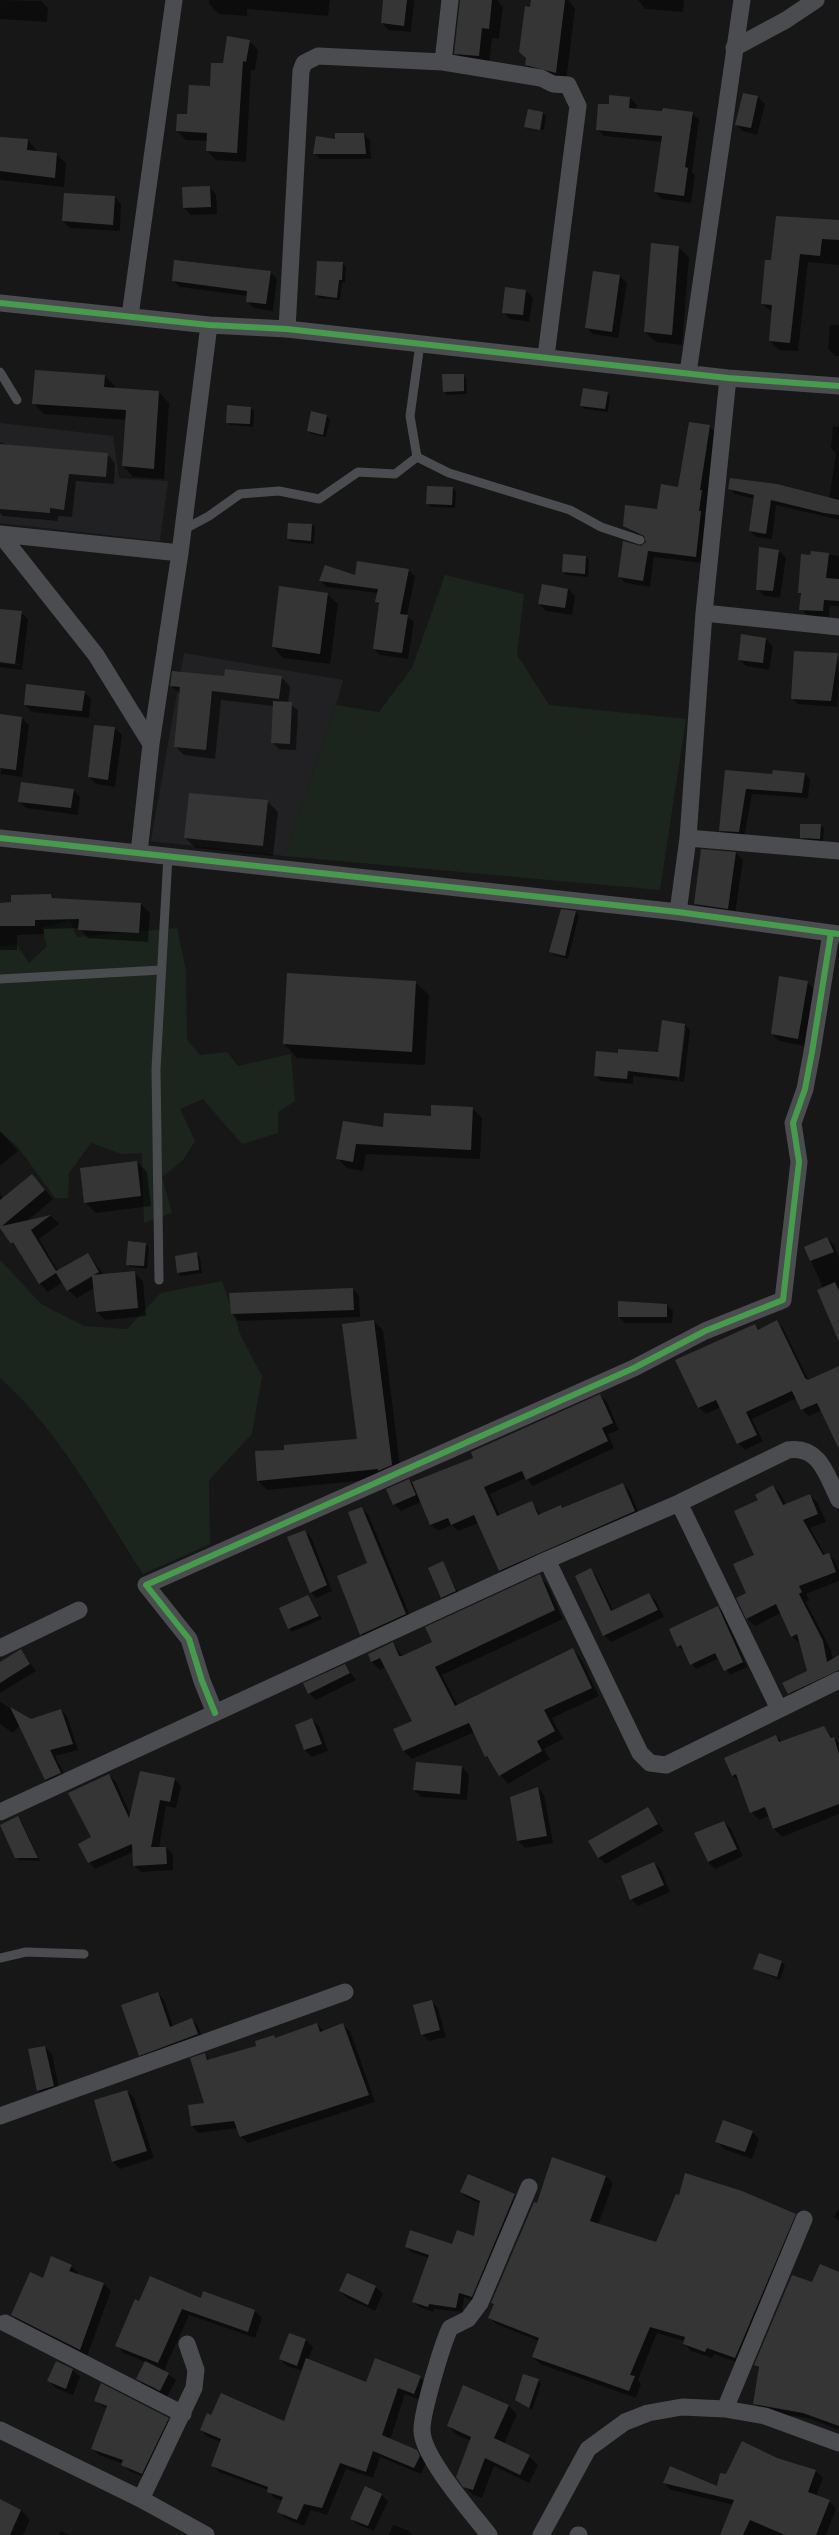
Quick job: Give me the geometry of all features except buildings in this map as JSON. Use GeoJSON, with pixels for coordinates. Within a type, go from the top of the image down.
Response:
{"type":"FeatureCollection","features":[{"type":"Feature","properties":{"kind":"street"},"geometry":{"type":"LineString","coordinates":[[130,316],[174,0]]}},
{"type":"Feature","properties":{"kind":"street"},"geometry":{"type":"LineString","coordinates":[[443,62],[450,0]]}},
{"type":"Feature","properties":{"kind":"street"},"geometry":{"type":"LineString","coordinates":[[688,373],[742,0]]}},
{"type":"Feature","properties":{"kind":"street"},"geometry":{"type":"LineString","coordinates":[[734,48],[786,20],[816,0]]}},
{"type":"Feature","properties":{"kind":"street"},"geometry":{"type":"LineString","coordinates":[[287,329],[300,71],[304,63],[318,56],[443,62],[541,78],[553,84],[568,85],[578,106],[546,356]]}},
{"type":"Feature","properties":{"kind":"street"},"geometry":{"type":"LineString","coordinates":[[0,303],[209,325],[287,329],[546,356],[728,378],[839,386]]}},
{"type":"Feature","properties":{"kind":"street"},"geometry":{"type":"LineString","coordinates":[[139,853],[151,744],[180,553],[209,325]]}},
{"type":"Feature","properties":{"kind":"street"},"geometry":{"type":"LineString","coordinates":[[678,912],[688,838],[704,613],[728,378]]}},
{"type":"Feature","properties":{"kind":"street"},"geometry":{"type":"LineString","coordinates":[[1,534],[180,553]]}},
{"type":"Feature","properties":{"kind":"street"},"geometry":{"type":"LineString","coordinates":[[1,534],[96,655],[151,744]]}},
{"type":"Feature","properties":{"kind":"street"},"geometry":{"type":"LineString","coordinates":[[704,613],[839,627]]}},
{"type":"Feature","properties":{"kind":"street"},"geometry":{"type":"LineString","coordinates":[[0,838],[678,912],[835,934],[805,1089],[793,1123],[799,1162],[783,1300],[705,1331],[634,1368],[146,1585],[190,1639],[202,1681],[215,1713]]}},
{"type":"Feature","properties":{"kind":"street"},"geometry":{"type":"LineString","coordinates":[[688,838],[839,851]]}},
{"type":"Feature","properties":{"kind":"street"},"geometry":{"type":"LineString","coordinates":[[0,1812],[547,1560],[679,1503],[788,1450],[806,1450],[814,1455],[839,1500]]}},
{"type":"Feature","properties":{"kind":"street"},"geometry":{"type":"LineString","coordinates":[[679,1503],[778,1709]]}},
{"type":"Feature","properties":{"kind":"street"},"geometry":{"type":"LineString","coordinates":[[547,1560],[640,1752],[650,1763],[666,1765],[839,1680]]}},
{"type":"Feature","properties":{"kind":"street"},"geometry":{"type":"LineString","coordinates":[[0,1648],[79,1610]]}},
{"type":"Feature","properties":{"kind":"street"},"geometry":{"type":"LineString","coordinates":[[0,2116],[345,1992]]}},
{"type":"Feature","properties":{"kind":"street"},"geometry":{"type":"LineString","coordinates":[[489,2535],[435,2465],[422,2432],[423,2416],[450,2328],[468,2319],[480,2303],[529,2187]]}},
{"type":"Feature","properties":{"kind":"street"},"geometry":{"type":"LineString","coordinates":[[725,2409],[804,2219]]}},
{"type":"Feature","properties":{"kind":"street"},"geometry":{"type":"LineString","coordinates":[[5,2323],[183,2414]]}},
{"type":"Feature","properties":{"kind":"street"},"geometry":{"type":"LineString","coordinates":[[141,2499],[183,2414],[194,2388],[196,2370],[187,2344]]}},
{"type":"Feature","properties":{"kind":"street"},"geometry":{"type":"LineString","coordinates":[[542,2535],[588,2449],[625,2422],[648,2413],[682,2407],[725,2409],[765,2416],[839,2444]]}},
{"type":"Feature","properties":{"kind":"street"},"geometry":{"type":"LineString","coordinates":[[0,2430],[141,2499],[184,2530],[206,2535]]}},
{"type":"Feature","properties":{"kind":"lane"},"geometry":{"type":"LineString","coordinates":[[417,457],[410,416],[420,344]]}},
{"type":"Feature","properties":{"kind":"lane"},"geometry":{"type":"LineString","coordinates":[[0,372],[17,400]]}},
{"type":"Feature","properties":{"kind":"lane"},"geometry":{"type":"LineString","coordinates":[[183,530],[209,516],[240,494],[279,491],[320,499],[358,472],[395,474],[417,457]]}},
{"type":"Feature","properties":{"kind":"lane"},"geometry":{"type":"LineString","coordinates":[[417,457],[450,473],[570,510],[601,527],[640,540]]}},
{"type":"Feature","properties":{"kind":"lane"},"geometry":{"type":"LineString","coordinates":[[159,1280],[156,1068],[168,856]]}},
{"type":"Feature","properties":{"kind":"lane"},"geometry":{"type":"LineString","coordinates":[[0,979],[161,970]]}},
{"type":"Feature","properties":{"kind":"lane"},"geometry":{"type":"LineString","coordinates":[[0,1958],[26,1952],[84,1954]]}},
{"type":"Feature","properties":{"kind":"shaded area"},"geometry":{"type":"Polygon","coordinates":[[[0,423],[113,436],[119,478],[168,481],[160,541],[0,523],[0,423]]]}},
{"type":"Feature","properties":{"kind":"shaded area"},"geometry":{"type":"Polygon","coordinates":[[[445,575],[524,594],[517,655],[549,705],[686,719],[660,890],[284,856],[336,705],[379,712],[412,668],[445,575]]]}},
{"type":"Feature","properties":{"kind":"shaded area"},"geometry":{"type":"Polygon","coordinates":[[[184,653],[343,680],[336,705],[284,856],[151,841],[184,653]]]}},
{"type":"Feature","properties":{"kind":"shaded area"},"geometry":{"type":"Polygon","coordinates":[[[70,920],[77,937],[177,928],[186,971],[187,1040],[200,1055],[227,1052],[238,1066],[291,1054],[295,1101],[278,1112],[278,1133],[242,1144],[203,1099],[180,1109],[195,1141],[183,1160],[162,1177],[172,1213],[144,1223],[142,1153],[122,1154],[91,1143],[69,1173],[68,1198],[55,1198],[18,1147],[0,1132],[0,946],[17,945],[29,963],[47,946],[42,928],[70,920]]]}},
{"type":"Feature","properties":{"kind":"shaded area"},"geometry":{"type":"Polygon","coordinates":[[[0,1260],[41,1304],[84,1326],[127,1329],[161,1293],[222,1281],[241,1336],[262,1376],[252,1434],[209,1480],[210,1544],[143,1574],[95,1497],[60,1446],[41,1421],[0,1378],[0,1260]]]}},
{"type":"Feature","properties":{"kind":"cycle path"},"geometry":{"type":"LineString","coordinates":[[0,303],[209,325],[287,329],[728,378],[839,386]]}},
{"type":"Feature","properties":{"kind":"cycle path"},"geometry":{"type":"LineString","coordinates":[[0,838],[678,912],[839,934]]}},
{"type":"Feature","properties":{"kind":"cycle path"},"geometry":{"type":"LineString","coordinates":[[215,1713],[202,1681],[189,1639],[146,1585],[634,1368],[705,1331],[783,1300],[799,1162],[793,1123],[805,1089],[831,933]]}}]}
